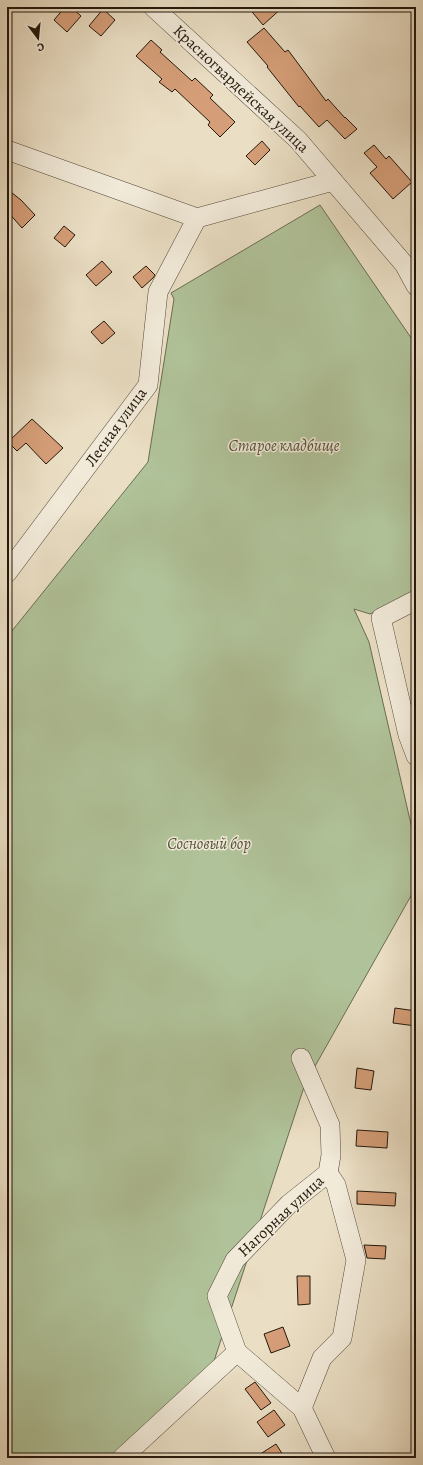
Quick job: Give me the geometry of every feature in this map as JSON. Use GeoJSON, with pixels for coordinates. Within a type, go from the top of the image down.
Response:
{"type":"FeatureCollection","features":[{"type":"Feature","properties":{"kind":"street","name":"Красногвардейская улица"},"geometry":{"type":"LineString","coordinates":[[153,7],[298,140],[404,264],[416,286]]}},
{"type":"Feature","properties":{"kind":"street"},"geometry":{"type":"LineString","coordinates":[[7,150],[197,218],[333,181]]}},
{"type":"Feature","properties":{"kind":"street","name":"Лесная улица"},"geometry":{"type":"LineString","coordinates":[[7,573],[148,385],[158,292],[197,218]]}},
{"type":"Feature","properties":{"kind":"street"},"geometry":{"type":"LineString","coordinates":[[416,600],[381,618],[408,735],[416,756]]}},
{"type":"Feature","properties":{"kind":"street","name":"Нагорная улица"},"geometry":{"type":"LineString","coordinates":[[301,1058],[330,1125],[331,1155],[328,1173],[289,1204],[235,1260],[217,1296],[237,1352],[302,1408],[326,1458]]}},
{"type":"Feature","properties":{"kind":"street"},"geometry":{"type":"LineString","coordinates":[[302,1408],[322,1358],[342,1338],[356,1260],[336,1185],[328,1173]]}},
{"type":"Feature","properties":{"kind":"street"},"geometry":{"type":"LineString","coordinates":[[122,1458],[237,1352]]}},
{"type":"Feature","properties":{"kind":"green space","name":"Сосновый бор"},"geometry":{"type":"Polygon","coordinates":[[[320,205],[416,345],[416,590],[370,614],[354,609],[369,642],[416,846],[416,887],[305,1084],[213,1364],[123,1458],[7,1458],[7,637],[148,462],[174,299],[171,293],[320,205]]]}},
{"type":"Feature","properties":{"kind":"building"},"geometry":{"type":"Polygon","coordinates":[[[65,7],[71,7],[81,16],[67,32],[54,20],[65,7]]]}},
{"type":"Feature","properties":{"kind":"building"},"geometry":{"type":"Polygon","coordinates":[[[248,7],[283,7],[263,25],[248,7]]]}},
{"type":"Feature","properties":{"kind":"building"},"geometry":{"type":"Polygon","coordinates":[[[103,9],[115,20],[101,36],[89,26],[103,9]]]}},
{"type":"Feature","properties":{"kind":"building"},"geometry":{"type":"Polygon","coordinates":[[[264,28],[285,52],[288,50],[326,101],[328,99],[357,129],[345,139],[327,120],[319,127],[300,106],[299,107],[267,67],[268,66],[247,42],[264,28]]]}},
{"type":"Feature","properties":{"kind":"building"},"geometry":{"type":"Polygon","coordinates":[[[151,40],[162,50],[160,52],[192,81],[195,78],[213,95],[210,98],[235,122],[220,137],[208,125],[210,122],[175,89],[172,92],[159,82],[162,79],[136,56],[151,40]]]}},
{"type":"Feature","properties":{"kind":"building"},"geometry":{"type":"Polygon","coordinates":[[[262,141],[270,150],[255,165],[246,156],[262,141]]]}},
{"type":"Feature","properties":{"kind":"building"},"geometry":{"type":"Polygon","coordinates":[[[374,145],[386,159],[389,156],[412,182],[393,199],[370,173],[377,167],[364,153],[374,145]]]}},
{"type":"Feature","properties":{"kind":"building"},"geometry":{"type":"Polygon","coordinates":[[[7,189],[21,200],[35,215],[22,228],[7,211],[7,189]]]}},
{"type":"Feature","properties":{"kind":"building"},"geometry":{"type":"Polygon","coordinates":[[[64,226],[75,235],[65,247],[54,238],[64,226]]]}},
{"type":"Feature","properties":{"kind":"building"},"geometry":{"type":"Polygon","coordinates":[[[102,261],[112,272],[96,286],[86,275],[102,261]]]}},
{"type":"Feature","properties":{"kind":"building"},"geometry":{"type":"Polygon","coordinates":[[[146,266],[155,275],[142,288],[133,277],[146,266]]]}},
{"type":"Feature","properties":{"kind":"building"},"geometry":{"type":"Polygon","coordinates":[[[104,321],[115,333],[102,344],[91,332],[104,321]]]}},
{"type":"Feature","properties":{"kind":"building"},"geometry":{"type":"Polygon","coordinates":[[[32,419],[63,448],[46,464],[26,443],[17,451],[8,442],[32,419]]]}},
{"type":"Feature","properties":{"kind":"building"},"geometry":{"type":"Polygon","coordinates":[[[395,1008],[416,1011],[416,1026],[393,1023],[395,1008]]]}},
{"type":"Feature","properties":{"kind":"building"},"geometry":{"type":"Polygon","coordinates":[[[357,1068],[374,1071],[371,1090],[355,1088],[357,1068]]]}},
{"type":"Feature","properties":{"kind":"building"},"geometry":{"type":"Polygon","coordinates":[[[357,1130],[388,1132],[387,1148],[356,1146],[357,1130]]]}},
{"type":"Feature","properties":{"kind":"building"},"geometry":{"type":"Polygon","coordinates":[[[357,1191],[396,1193],[395,1206],[357,1204],[357,1191]]]}},
{"type":"Feature","properties":{"kind":"building"},"geometry":{"type":"Polygon","coordinates":[[[364,1245],[386,1246],[385,1259],[367,1258],[364,1245]]]}},
{"type":"Feature","properties":{"kind":"building"},"geometry":{"type":"Polygon","coordinates":[[[297,1276],[310,1276],[310,1304],[298,1305],[297,1276]]]}},
{"type":"Feature","properties":{"kind":"building"},"geometry":{"type":"Polygon","coordinates":[[[283,1327],[290,1346],[271,1353],[264,1334],[283,1327]]]}},
{"type":"Feature","properties":{"kind":"building"},"geometry":{"type":"Polygon","coordinates":[[[255,1382],[271,1403],[261,1410],[245,1389],[255,1382]]]}},
{"type":"Feature","properties":{"kind":"building"},"geometry":{"type":"Polygon","coordinates":[[[274,1410],[285,1425],[268,1437],[257,1422],[274,1410]]]}},
{"type":"Feature","properties":{"kind":"building"},"geometry":{"type":"Polygon","coordinates":[[[276,1444],[285,1458],[254,1458],[276,1444]]]}},
{"type":"Feature","properties":{"kind":"park label","name":"Старое кладбище"},"geometry":{"type":"Point","coordinates":[284,446]}}]}
